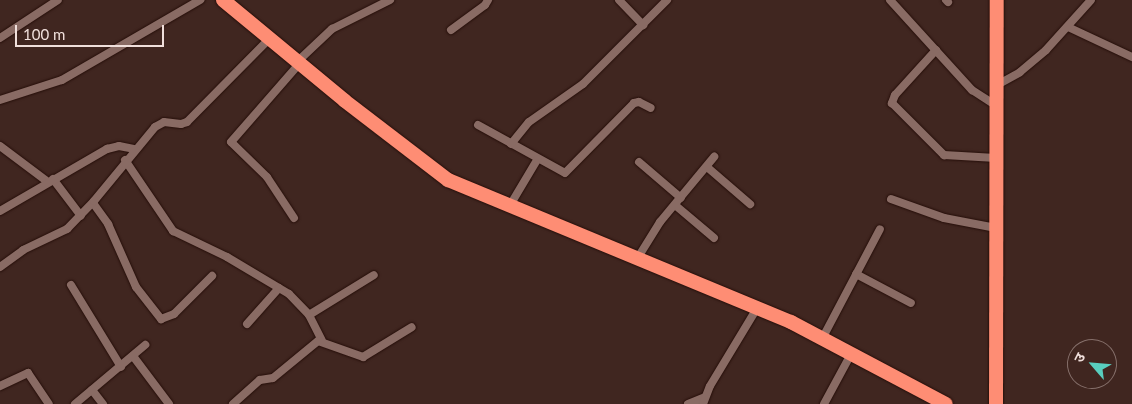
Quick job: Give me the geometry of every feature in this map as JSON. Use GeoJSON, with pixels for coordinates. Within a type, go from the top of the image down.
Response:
{"type":"FeatureCollection","features":[{"type":"Feature","properties":{"kind":"highway"},"geometry":{"type":"LineString","coordinates":[[223,0],[425,164],[470,191],[757,308],[822,339],[946,404]]}},
{"type":"Feature","properties":{"kind":"highway"},"geometry":{"type":"LineString","coordinates":[[996,404],[995,86],[997,0]]}},
{"type":"Feature","properties":{"kind":"street"},"geometry":{"type":"LineString","coordinates":[[0,38],[58,0]]}},
{"type":"Feature","properties":{"kind":"street"},"geometry":{"type":"LineString","coordinates":[[0,100],[62,80],[200,0]]}},
{"type":"Feature","properties":{"kind":"street"},"geometry":{"type":"LineString","coordinates":[[294,218],[264,173],[232,142],[299,62],[332,29],[390,0]]}},
{"type":"Feature","properties":{"kind":"street"},"geometry":{"type":"LineString","coordinates":[[452,30],[486,5],[488,0]]}},
{"type":"Feature","properties":{"kind":"street"},"geometry":{"type":"LineString","coordinates":[[620,0],[643,25]]}},
{"type":"Feature","properties":{"kind":"street"},"geometry":{"type":"LineString","coordinates":[[511,144],[529,122],[583,84],[668,0]]}},
{"type":"Feature","properties":{"kind":"street"},"geometry":{"type":"LineString","coordinates":[[890,0],[972,90],[995,105]]}},
{"type":"Feature","properties":{"kind":"street"},"geometry":{"type":"LineString","coordinates":[[995,86],[1020,72],[1068,27],[1091,0]]}},
{"type":"Feature","properties":{"kind":"street"},"geometry":{"type":"LineString","coordinates":[[1068,27],[1132,57]]}},
{"type":"Feature","properties":{"kind":"street"},"geometry":{"type":"LineString","coordinates":[[0,267],[23,250],[67,229],[93,203],[134,149],[160,123],[186,122],[270,38]]}},
{"type":"Feature","properties":{"kind":"street"},"geometry":{"type":"LineString","coordinates":[[936,50],[895,95],[892,103],[944,155],[996,158]]}},
{"type":"Feature","properties":{"kind":"street"},"geometry":{"type":"LineString","coordinates":[[478,124],[536,160],[566,172],[634,103],[639,102],[651,108]]}},
{"type":"Feature","properties":{"kind":"street"},"geometry":{"type":"LineString","coordinates":[[0,146],[50,181],[81,216]]}},
{"type":"Feature","properties":{"kind":"street"},"geometry":{"type":"LineString","coordinates":[[0,211],[107,149],[119,146],[134,149]]}},
{"type":"Feature","properties":{"kind":"street"},"geometry":{"type":"LineString","coordinates":[[638,259],[657,226],[714,157]]}},
{"type":"Feature","properties":{"kind":"street"},"geometry":{"type":"LineString","coordinates":[[125,160],[173,231],[220,253],[279,288],[309,315],[322,340],[363,358],[412,327]]}},
{"type":"Feature","properties":{"kind":"street"},"geometry":{"type":"LineString","coordinates":[[509,207],[536,160]]}},
{"type":"Feature","properties":{"kind":"street"},"geometry":{"type":"LineString","coordinates":[[640,162],[714,238]]}},
{"type":"Feature","properties":{"kind":"street"},"geometry":{"type":"LineString","coordinates":[[707,167],[750,204]]}},
{"type":"Feature","properties":{"kind":"street"},"geometry":{"type":"LineString","coordinates":[[891,199],[944,218],[996,228]]}},
{"type":"Feature","properties":{"kind":"street"},"geometry":{"type":"LineString","coordinates":[[93,203],[108,224],[136,287],[161,319],[174,314],[212,276]]}},
{"type":"Feature","properties":{"kind":"street"},"geometry":{"type":"LineString","coordinates":[[822,339],[880,229]]}},
{"type":"Feature","properties":{"kind":"street"},"geometry":{"type":"LineString","coordinates":[[856,274],[911,303]]}},
{"type":"Feature","properties":{"kind":"street"},"geometry":{"type":"LineString","coordinates":[[309,315],[374,275]]}},
{"type":"Feature","properties":{"kind":"street"},"geometry":{"type":"LineString","coordinates":[[71,285],[120,366]]}},
{"type":"Feature","properties":{"kind":"street"},"geometry":{"type":"LineString","coordinates":[[247,324],[279,288]]}},
{"type":"Feature","properties":{"kind":"street"},"geometry":{"type":"LineString","coordinates":[[688,404],[704,400],[757,308]]}},
{"type":"Feature","properties":{"kind":"street"},"geometry":{"type":"LineString","coordinates":[[233,404],[260,380],[273,378],[311,345],[322,340]]}},
{"type":"Feature","properties":{"kind":"street"},"geometry":{"type":"LineString","coordinates":[[75,404],[145,345]]}},
{"type":"Feature","properties":{"kind":"street"},"geometry":{"type":"LineString","coordinates":[[824,404],[851,354]]}},
{"type":"Feature","properties":{"kind":"street"},"geometry":{"type":"LineString","coordinates":[[133,356],[169,404]]}},
{"type":"Feature","properties":{"kind":"street"},"geometry":{"type":"LineString","coordinates":[[0,386],[28,373],[49,404]]}},
{"type":"Feature","properties":{"kind":"street"},"geometry":{"type":"LineString","coordinates":[[92,390],[103,404]]}}]}
